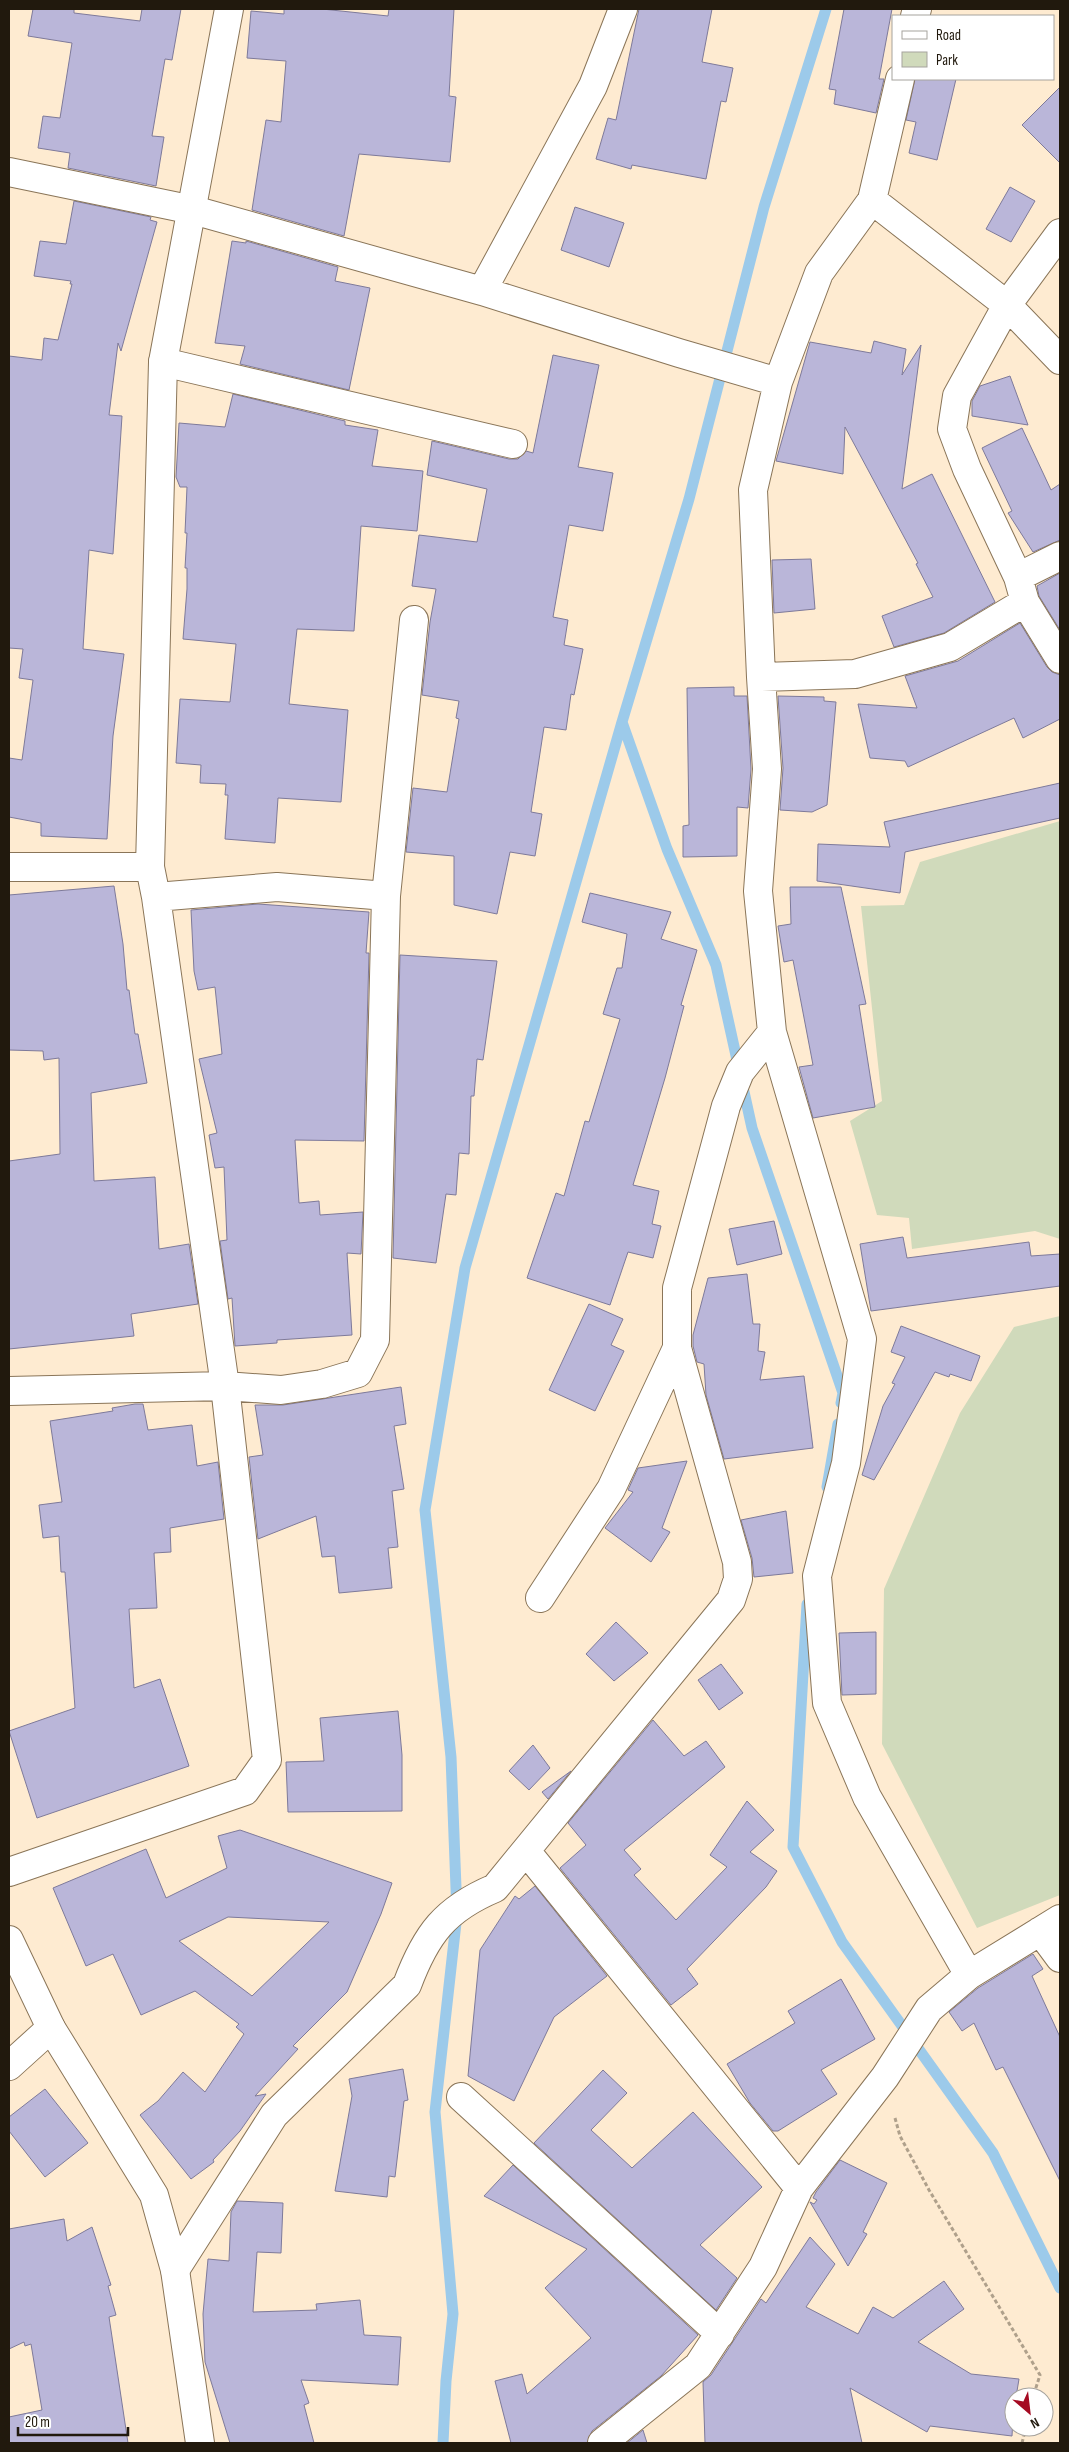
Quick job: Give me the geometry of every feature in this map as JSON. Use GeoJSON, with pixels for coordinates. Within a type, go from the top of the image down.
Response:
{"type":"FeatureCollection","features":[{"type":"Feature","properties":{"kind":"street"},"geometry":{"type":"LineString","coordinates":[[9,1872],[245,1791],[267,1760],[226,1386],[156,897],[150,868],[163,362],[193,210],[229,9]]}},
{"type":"Feature","properties":{"kind":"street"},"geometry":{"type":"LineString","coordinates":[[482,290],[593,86],[623,9]]}},
{"type":"Feature","properties":{"kind":"street"},"geometry":{"type":"LineString","coordinates":[[900,80],[872,200],[819,272],[778,382],[753,490],[761,676],[768,769],[758,891],[772,1032],[862,1339],[846,1463],[817,1576],[828,1703],[867,1797],[969,1975]]}},
{"type":"Feature","properties":{"kind":"street"},"geometry":{"type":"LineString","coordinates":[[9,172],[193,210],[482,290],[679,353],[778,382]]}},
{"type":"Feature","properties":{"kind":"street"},"geometry":{"type":"LineString","coordinates":[[872,200],[1007,305],[1060,360]]}},
{"type":"Feature","properties":{"kind":"street"},"geometry":{"type":"LineString","coordinates":[[1060,233],[1007,305],[957,396],[952,429],[1021,590],[1060,659]]}},
{"type":"Feature","properties":{"kind":"street"},"geometry":{"type":"LineString","coordinates":[[163,362],[512,444]]}},
{"type":"Feature","properties":{"kind":"street"},"geometry":{"type":"LineString","coordinates":[[761,676],[855,674],[950,647],[1060,556]]}},
{"type":"Feature","properties":{"kind":"street"},"geometry":{"type":"LineString","coordinates":[[9,1391],[226,1386],[281,1390],[322,1384],[358,1373],[375,1340],[386,896],[414,620]]}},
{"type":"Feature","properties":{"kind":"street"},"geometry":{"type":"LineString","coordinates":[[9,867],[150,868]]}},
{"type":"Feature","properties":{"kind":"street"},"geometry":{"type":"LineString","coordinates":[[156,897],[277,887],[386,896]]}},
{"type":"Feature","properties":{"kind":"street"},"geometry":{"type":"LineString","coordinates":[[174,2270],[274,2115],[407,1985],[416,1960],[441,1922],[468,1899],[495,1888],[731,1600],[738,1579],[737,1562],[677,1348],[677,1288],[726,1106],[740,1072],[772,1032]]}},
{"type":"Feature","properties":{"kind":"street"},"geometry":{"type":"LineString","coordinates":[[540,1598],[611,1489],[677,1348]]}},
{"type":"Feature","properties":{"kind":"street"},"geometry":{"type":"LineString","coordinates":[[526,1851],[799,2188]]}},
{"type":"Feature","properties":{"kind":"street"},"geometry":{"type":"LineString","coordinates":[[602,2443],[698,2366],[763,2267],[799,2188],[890,2069],[929,2009],[969,1975],[1050,1925],[1060,1958]]}},
{"type":"Feature","properties":{"kind":"street"},"geometry":{"type":"LineString","coordinates":[[9,1940],[51,2028],[154,2194],[174,2270],[200,2443]]}},
{"type":"Feature","properties":{"kind":"street"},"geometry":{"type":"LineString","coordinates":[[9,2066],[51,2028]]}},
{"type":"Feature","properties":{"kind":"street"},"geometry":{"type":"LineString","coordinates":[[461,2097],[720,2334]]}},
{"type":"Feature","properties":{"kind":"path"},"geometry":{"type":"LineString","coordinates":[[890,2069],[900,2136],[962,2248],[1018,2335],[1040,2375],[1037,2387]]}},
{"type":"Feature","properties":{"kind":"green space"},"geometry":{"type":"Polygon","coordinates":[[[1060,821],[1060,1239],[1035,1231],[912,1249],[909,1218],[877,1215],[850,1121],[882,1101],[861,906],[904,905],[920,862],[1060,821]]]}},
{"type":"Feature","properties":{"kind":"green space"},"geometry":{"type":"Polygon","coordinates":[[[1060,1316],[1060,1895],[977,1928],[882,1744],[884,1589],[960,1413],[1014,1327],[1060,1316]]]}},
{"type":"Feature","properties":{"kind":"building"},"geometry":{"type":"Polygon","coordinates":[[[33,9],[74,9],[74,13],[140,21],[142,9],[181,9],[172,60],[165,59],[152,136],[164,137],[156,186],[68,168],[70,153],[38,148],[43,116],[60,118],[72,43],[28,36],[33,9]]]}},
{"type":"Feature","properties":{"kind":"building"},"geometry":{"type":"Polygon","coordinates":[[[284,9],[322,9],[388,16],[389,9],[454,9],[449,96],[456,97],[450,162],[359,154],[344,236],[252,210],[266,120],[281,122],[286,61],[247,58],[251,11],[284,14],[284,9]]]}},
{"type":"Feature","properties":{"kind":"building"},"geometry":{"type":"Polygon","coordinates":[[[639,9],[712,9],[702,62],[733,68],[726,102],[721,101],[706,179],[632,165],[631,169],[596,159],[608,118],[616,120],[639,9]]]}},
{"type":"Feature","properties":{"kind":"building"},"geometry":{"type":"Polygon","coordinates":[[[844,9],[892,9],[879,79],[884,79],[876,113],[834,104],[836,90],[829,89],[844,9]]]}},
{"type":"Feature","properties":{"kind":"building"},"geometry":{"type":"Polygon","coordinates":[[[915,80],[956,80],[937,160],[909,153],[916,122],[906,120],[915,80]]]}},
{"type":"Feature","properties":{"kind":"building"},"geometry":{"type":"Polygon","coordinates":[[[1060,87],[1060,163],[1022,125],[1060,87]]]}},
{"type":"Feature","properties":{"kind":"building"},"geometry":{"type":"Polygon","coordinates":[[[1010,187],[1035,201],[1011,242],[986,229],[1010,187]]]}},
{"type":"Feature","properties":{"kind":"building"},"geometry":{"type":"Polygon","coordinates":[[[74,201],[151,217],[150,220],[157,222],[121,351],[118,343],[109,415],[122,416],[113,554],[89,550],[83,649],[124,654],[113,736],[107,839],[41,836],[41,823],[9,817],[9,758],[22,760],[33,680],[19,678],[23,649],[9,648],[9,356],[42,360],[44,338],[58,340],[72,284],[70,284],[71,281],[34,276],[40,241],[66,244],[74,201]]]}},
{"type":"Feature","properties":{"kind":"building"},"geometry":{"type":"Polygon","coordinates":[[[575,207],[624,223],[609,267],[561,250],[575,207]]]}},
{"type":"Feature","properties":{"kind":"building"},"geometry":{"type":"Polygon","coordinates":[[[232,241],[246,243],[246,241],[338,267],[335,281],[370,288],[349,390],[240,364],[245,346],[215,343],[232,241]]]}},
{"type":"Feature","properties":{"kind":"building"},"geometry":{"type":"Polygon","coordinates":[[[874,341],[906,349],[902,375],[921,345],[902,489],[932,474],[995,602],[944,633],[894,647],[882,616],[933,597],[916,564],[918,563],[845,427],[843,474],[776,461],[810,342],[871,353],[874,341]]]}},
{"type":"Feature","properties":{"kind":"building"},"geometry":{"type":"Polygon","coordinates":[[[553,355],[599,365],[578,467],[613,473],[603,531],[569,525],[553,617],[568,620],[564,645],[583,649],[574,695],[571,694],[566,730],[544,727],[531,812],[542,814],[535,856],[510,852],[497,914],[454,905],[454,856],[406,852],[413,788],[447,792],[459,719],[456,718],[459,701],[422,695],[430,622],[436,589],[412,586],[419,535],[477,542],[487,489],[427,475],[432,441],[509,459],[518,459],[526,451],[533,453],[553,355]]]}},
{"type":"Feature","properties":{"kind":"building"},"geometry":{"type":"Polygon","coordinates":[[[1010,376],[1028,425],[972,416],[972,401],[980,386],[1010,376]]]}},
{"type":"Feature","properties":{"kind":"building"},"geometry":{"type":"Polygon","coordinates":[[[233,394],[345,421],[345,425],[378,430],[372,466],[423,471],[417,531],[361,526],[354,631],[297,629],[289,704],[348,710],[341,802],[278,798],[275,843],[225,839],[228,795],[225,795],[226,784],[200,783],[201,765],[176,763],[180,699],[230,702],[236,644],[183,639],[187,589],[187,568],[185,568],[187,533],[185,533],[187,487],[180,487],[176,477],[179,423],[225,427],[233,394]]]}},
{"type":"Feature","properties":{"kind":"building"},"geometry":{"type":"Polygon","coordinates":[[[1022,428],[1051,490],[1060,484],[1060,540],[1033,552],[1008,513],[1012,511],[982,448],[1022,428]]]}},
{"type":"Feature","properties":{"kind":"building"},"geometry":{"type":"Polygon","coordinates":[[[811,559],[815,609],[774,613],[772,560],[811,559]]]}},
{"type":"Feature","properties":{"kind":"building"},"geometry":{"type":"Polygon","coordinates":[[[1060,573],[1060,630],[1039,596],[1037,586],[1060,573]]]}},
{"type":"Feature","properties":{"kind":"building"},"geometry":{"type":"Polygon","coordinates":[[[1020,623],[1047,667],[1052,672],[1060,675],[1060,719],[1023,738],[1014,718],[908,767],[905,761],[870,758],[858,704],[917,708],[905,676],[958,661],[1020,623]]]}},
{"type":"Feature","properties":{"kind":"building"},"geometry":{"type":"Polygon","coordinates":[[[734,687],[734,696],[747,696],[751,769],[748,808],[737,807],[737,856],[683,857],[683,826],[689,825],[687,688],[734,687]]]}},
{"type":"Feature","properties":{"kind":"building"},"geometry":{"type":"Polygon","coordinates":[[[778,696],[824,697],[824,701],[836,702],[827,805],[812,812],[780,810],[783,768],[778,696]]]}},
{"type":"Feature","properties":{"kind":"building"},"geometry":{"type":"Polygon","coordinates":[[[1060,783],[1060,818],[905,852],[900,893],[817,881],[818,844],[890,847],[884,822],[1060,783]]]}},
{"type":"Feature","properties":{"kind":"building"},"geometry":{"type":"Polygon","coordinates":[[[114,886],[123,944],[127,990],[129,990],[135,1034],[138,1034],[147,1083],[91,1093],[94,1181],[155,1177],[159,1249],[189,1244],[198,1304],[131,1314],[134,1336],[9,1349],[9,1161],[60,1154],[59,1058],[44,1060],[43,1051],[9,1050],[9,895],[114,886]]]}},
{"type":"Feature","properties":{"kind":"building"},"geometry":{"type":"Polygon","coordinates":[[[790,887],[841,887],[866,1004],[859,1005],[875,1107],[813,1118],[799,1067],[813,1065],[793,960],[784,962],[778,926],[791,924],[790,887]]]}},
{"type":"Feature","properties":{"kind":"building"},"geometry":{"type":"Polygon","coordinates":[[[590,893],[671,912],[661,939],[697,950],[681,1005],[684,1006],[665,1078],[633,1185],[659,1191],[652,1224],[661,1226],[653,1258],[628,1252],[610,1305],[527,1278],[556,1193],[564,1196],[585,1121],[589,1122],[620,1019],[603,1014],[617,968],[622,968],[627,934],[582,922],[590,893]]]}},
{"type":"Feature","properties":{"kind":"building"},"geometry":{"type":"Polygon","coordinates":[[[258,904],[369,912],[366,953],[369,953],[364,1141],[295,1140],[299,1203],[319,1201],[320,1215],[363,1212],[361,1254],[347,1253],[352,1335],[277,1340],[277,1343],[235,1346],[232,1298],[228,1299],[220,1241],[227,1240],[224,1167],[215,1168],[209,1135],[217,1133],[199,1059],[222,1054],[215,987],[198,990],[194,971],[191,910],[258,904]]]}},
{"type":"Feature","properties":{"kind":"building"},"geometry":{"type":"Polygon","coordinates":[[[400,955],[497,961],[483,1060],[477,1059],[474,1096],[471,1096],[469,1154],[459,1153],[456,1195],[446,1194],[436,1263],[393,1258],[400,955]]]}},
{"type":"Feature","properties":{"kind":"building"},"geometry":{"type":"Polygon","coordinates":[[[774,1221],[782,1254],[737,1265],[729,1229],[774,1221]]]}},
{"type":"Feature","properties":{"kind":"building"},"geometry":{"type":"Polygon","coordinates":[[[903,1237],[907,1258],[1029,1242],[1031,1256],[1060,1254],[1060,1286],[871,1311],[860,1244],[903,1237]]]}},
{"type":"Feature","properties":{"kind":"building"},"geometry":{"type":"Polygon","coordinates":[[[747,1274],[753,1324],[760,1324],[758,1351],[765,1352],[760,1380],[804,1376],[813,1448],[724,1459],[706,1395],[704,1364],[697,1362],[693,1346],[693,1335],[708,1278],[747,1274]]]}},
{"type":"Feature","properties":{"kind":"building"},"geometry":{"type":"Polygon","coordinates":[[[589,1304],[623,1319],[611,1345],[624,1351],[595,1411],[549,1390],[589,1304]]]}},
{"type":"Feature","properties":{"kind":"building"},"geometry":{"type":"Polygon","coordinates":[[[901,1326],[980,1356],[971,1381],[950,1374],[949,1377],[935,1372],[874,1480],[862,1475],[883,1406],[895,1384],[892,1383],[905,1357],[891,1352],[901,1326]]]}},
{"type":"Feature","properties":{"kind":"building"},"geometry":{"type":"Polygon","coordinates":[[[401,1387],[406,1424],[394,1426],[404,1489],[392,1491],[398,1547],[388,1548],[392,1588],[339,1593],[335,1556],[322,1557],[316,1516],[258,1539],[249,1457],[263,1455],[255,1405],[283,1405],[401,1387]]]}},
{"type":"Feature","properties":{"kind":"building"},"geometry":{"type":"Polygon","coordinates":[[[143,1404],[148,1430],[192,1425],[197,1466],[218,1462],[224,1519],[170,1528],[171,1552],[154,1553],[157,1608],[129,1609],[134,1688],[160,1679],[189,1766],[37,1818],[9,1731],[75,1708],[65,1572],[61,1572],[59,1536],[43,1538],[39,1505],[62,1502],[50,1421],[113,1411],[112,1408],[143,1404]]]}},
{"type":"Feature","properties":{"kind":"building"},"geometry":{"type":"Polygon","coordinates":[[[687,1461],[662,1528],[670,1532],[651,1562],[605,1528],[633,1492],[628,1490],[638,1468],[687,1461]]]}},
{"type":"Feature","properties":{"kind":"building"},"geometry":{"type":"Polygon","coordinates":[[[786,1511],[793,1573],[754,1577],[752,1558],[741,1520],[786,1511]]]}},
{"type":"Feature","properties":{"kind":"building"},"geometry":{"type":"Polygon","coordinates":[[[616,1622],[648,1653],[614,1681],[586,1654],[616,1622]]]}},
{"type":"Feature","properties":{"kind":"building"},"geometry":{"type":"Polygon","coordinates":[[[876,1632],[876,1694],[842,1695],[839,1633],[876,1632]]]}},
{"type":"Feature","properties":{"kind":"building"},"geometry":{"type":"Polygon","coordinates":[[[721,1664],[743,1693],[719,1710],[698,1680],[721,1664]]]}},
{"type":"Feature","properties":{"kind":"building"},"geometry":{"type":"Polygon","coordinates":[[[398,1711],[402,1755],[402,1811],[288,1812],[286,1762],[324,1761],[320,1718],[398,1711]]]}},
{"type":"Feature","properties":{"kind":"building"},"geometry":{"type":"Polygon","coordinates":[[[653,1720],[684,1756],[706,1741],[725,1767],[624,1850],[641,1869],[634,1875],[676,1920],[727,1867],[710,1855],[747,1801],[774,1830],[750,1852],[777,1871],[766,1887],[687,1969],[698,1984],[671,2005],[560,1868],[586,1845],[568,1823],[653,1720]]]}},
{"type":"Feature","properties":{"kind":"building"},"geometry":{"type":"Polygon","coordinates":[[[533,1745],[550,1768],[529,1790],[509,1771],[533,1745]]]}},
{"type":"Feature","properties":{"kind":"building"},"geometry":{"type":"Polygon","coordinates":[[[571,1771],[548,1799],[542,1792],[571,1771]]]}},
{"type":"Feature","properties":{"kind":"building"},"geometry":{"type":"Polygon","coordinates":[[[240,1830],[392,1883],[381,1914],[347,1992],[293,2046],[298,2049],[255,2096],[266,2094],[240,2131],[213,2160],[214,2162],[191,2179],[140,2115],[158,2101],[183,2072],[205,2092],[244,2034],[236,2027],[239,2024],[195,1991],[141,2015],[113,1954],[86,1966],[53,1888],[146,1849],[166,1898],[227,1868],[218,1836],[240,1830]],[[228,1917],[179,1941],[252,1996],[329,1922],[228,1917]]]}},
{"type":"Feature","properties":{"kind":"building"},"geometry":{"type":"Polygon","coordinates":[[[535,1886],[607,1976],[554,2017],[514,2101],[468,2076],[480,1950],[515,1896],[519,1899],[535,1886]]]}},
{"type":"Feature","properties":{"kind":"building"},"geometry":{"type":"Polygon","coordinates":[[[1033,1954],[1043,1969],[1032,1976],[1060,2037],[1060,2181],[1003,2067],[996,2070],[974,2023],[962,2031],[949,2012],[978,1988],[1033,1954]]]}},
{"type":"Feature","properties":{"kind":"building"},"geometry":{"type":"Polygon","coordinates":[[[841,1979],[875,2039],[821,2070],[837,2094],[778,2131],[773,2131],[750,2103],[727,2064],[795,2023],[788,2011],[841,1979]]]}},
{"type":"Feature","properties":{"kind":"building"},"geometry":{"type":"Polygon","coordinates":[[[403,2069],[408,2100],[404,2101],[395,2177],[389,2176],[387,2197],[335,2191],[352,2096],[349,2079],[403,2069]]]}},
{"type":"Feature","properties":{"kind":"building"},"geometry":{"type":"Polygon","coordinates":[[[603,2070],[627,2093],[591,2130],[632,2168],[693,2112],[762,2187],[700,2245],[737,2278],[716,2310],[534,2143],[603,2070]]]}},
{"type":"Feature","properties":{"kind":"building"},"geometry":{"type":"Polygon","coordinates":[[[45,2089],[88,2143],[45,2177],[9,2131],[9,2117],[45,2089]]]}},
{"type":"Feature","properties":{"kind":"building"},"geometry":{"type":"Polygon","coordinates":[[[840,2160],[887,2183],[863,2232],[867,2234],[848,2266],[810,2202],[814,2204],[817,2200],[813,2198],[816,2192],[840,2160]]]}},
{"type":"Feature","properties":{"kind":"building"},"geometry":{"type":"Polygon","coordinates":[[[513,2165],[698,2335],[661,2376],[592,2431],[587,2443],[511,2443],[495,2381],[522,2374],[527,2394],[591,2338],[545,2288],[587,2249],[484,2196],[513,2165]]]}},
{"type":"Feature","properties":{"kind":"building"},"geometry":{"type":"Polygon","coordinates":[[[237,2201],[283,2203],[281,2253],[257,2252],[253,2312],[317,2310],[316,2304],[360,2300],[364,2335],[401,2337],[398,2385],[301,2380],[309,2403],[304,2405],[314,2443],[230,2443],[205,2362],[203,2314],[208,2259],[229,2261],[231,2212],[237,2201]]]}},
{"type":"Feature","properties":{"kind":"building"},"geometry":{"type":"Polygon","coordinates":[[[64,2219],[67,2241],[92,2227],[111,2285],[108,2286],[116,2315],[109,2317],[128,2443],[9,2443],[9,2417],[42,2410],[31,2344],[25,2346],[24,2342],[9,2349],[9,2229],[64,2219]]]}},
{"type":"Feature","properties":{"kind":"building"},"geometry":{"type":"Polygon","coordinates":[[[810,2237],[835,2264],[806,2307],[858,2334],[873,2307],[893,2318],[944,2281],[964,2309],[918,2342],[971,2374],[1019,2379],[1018,2387],[1004,2387],[1004,2435],[930,2426],[927,2432],[850,2388],[862,2443],[705,2443],[703,2382],[711,2375],[761,2299],[766,2303],[810,2237]]]}},
{"type":"Feature","properties":{"kind":"building"},"geometry":{"type":"Polygon","coordinates":[[[643,2430],[647,2443],[627,2443],[643,2430]]]}},
{"type":"Feature","properties":{"kind":"waterway"},"geometry":{"type":"LineString","coordinates":[[443,2443],[446,2381],[453,2314],[435,2112],[457,1914],[451,1757],[425,1510],[465,1268],[622,722],[689,499],[764,207],[826,9]]}},
{"type":"Feature","properties":{"kind":"waterway"},"geometry":{"type":"LineString","coordinates":[[622,722],[667,849],[716,965],[752,1128],[843,1393],[841,1403]]}},
{"type":"Feature","properties":{"kind":"waterway"},"geometry":{"type":"LineString","coordinates":[[827,1487],[838,1424]]}},
{"type":"Feature","properties":{"kind":"waterway"},"geometry":{"type":"LineString","coordinates":[[807,1604],[793,1847],[842,1942],[993,2153],[1060,2288]]}}]}
